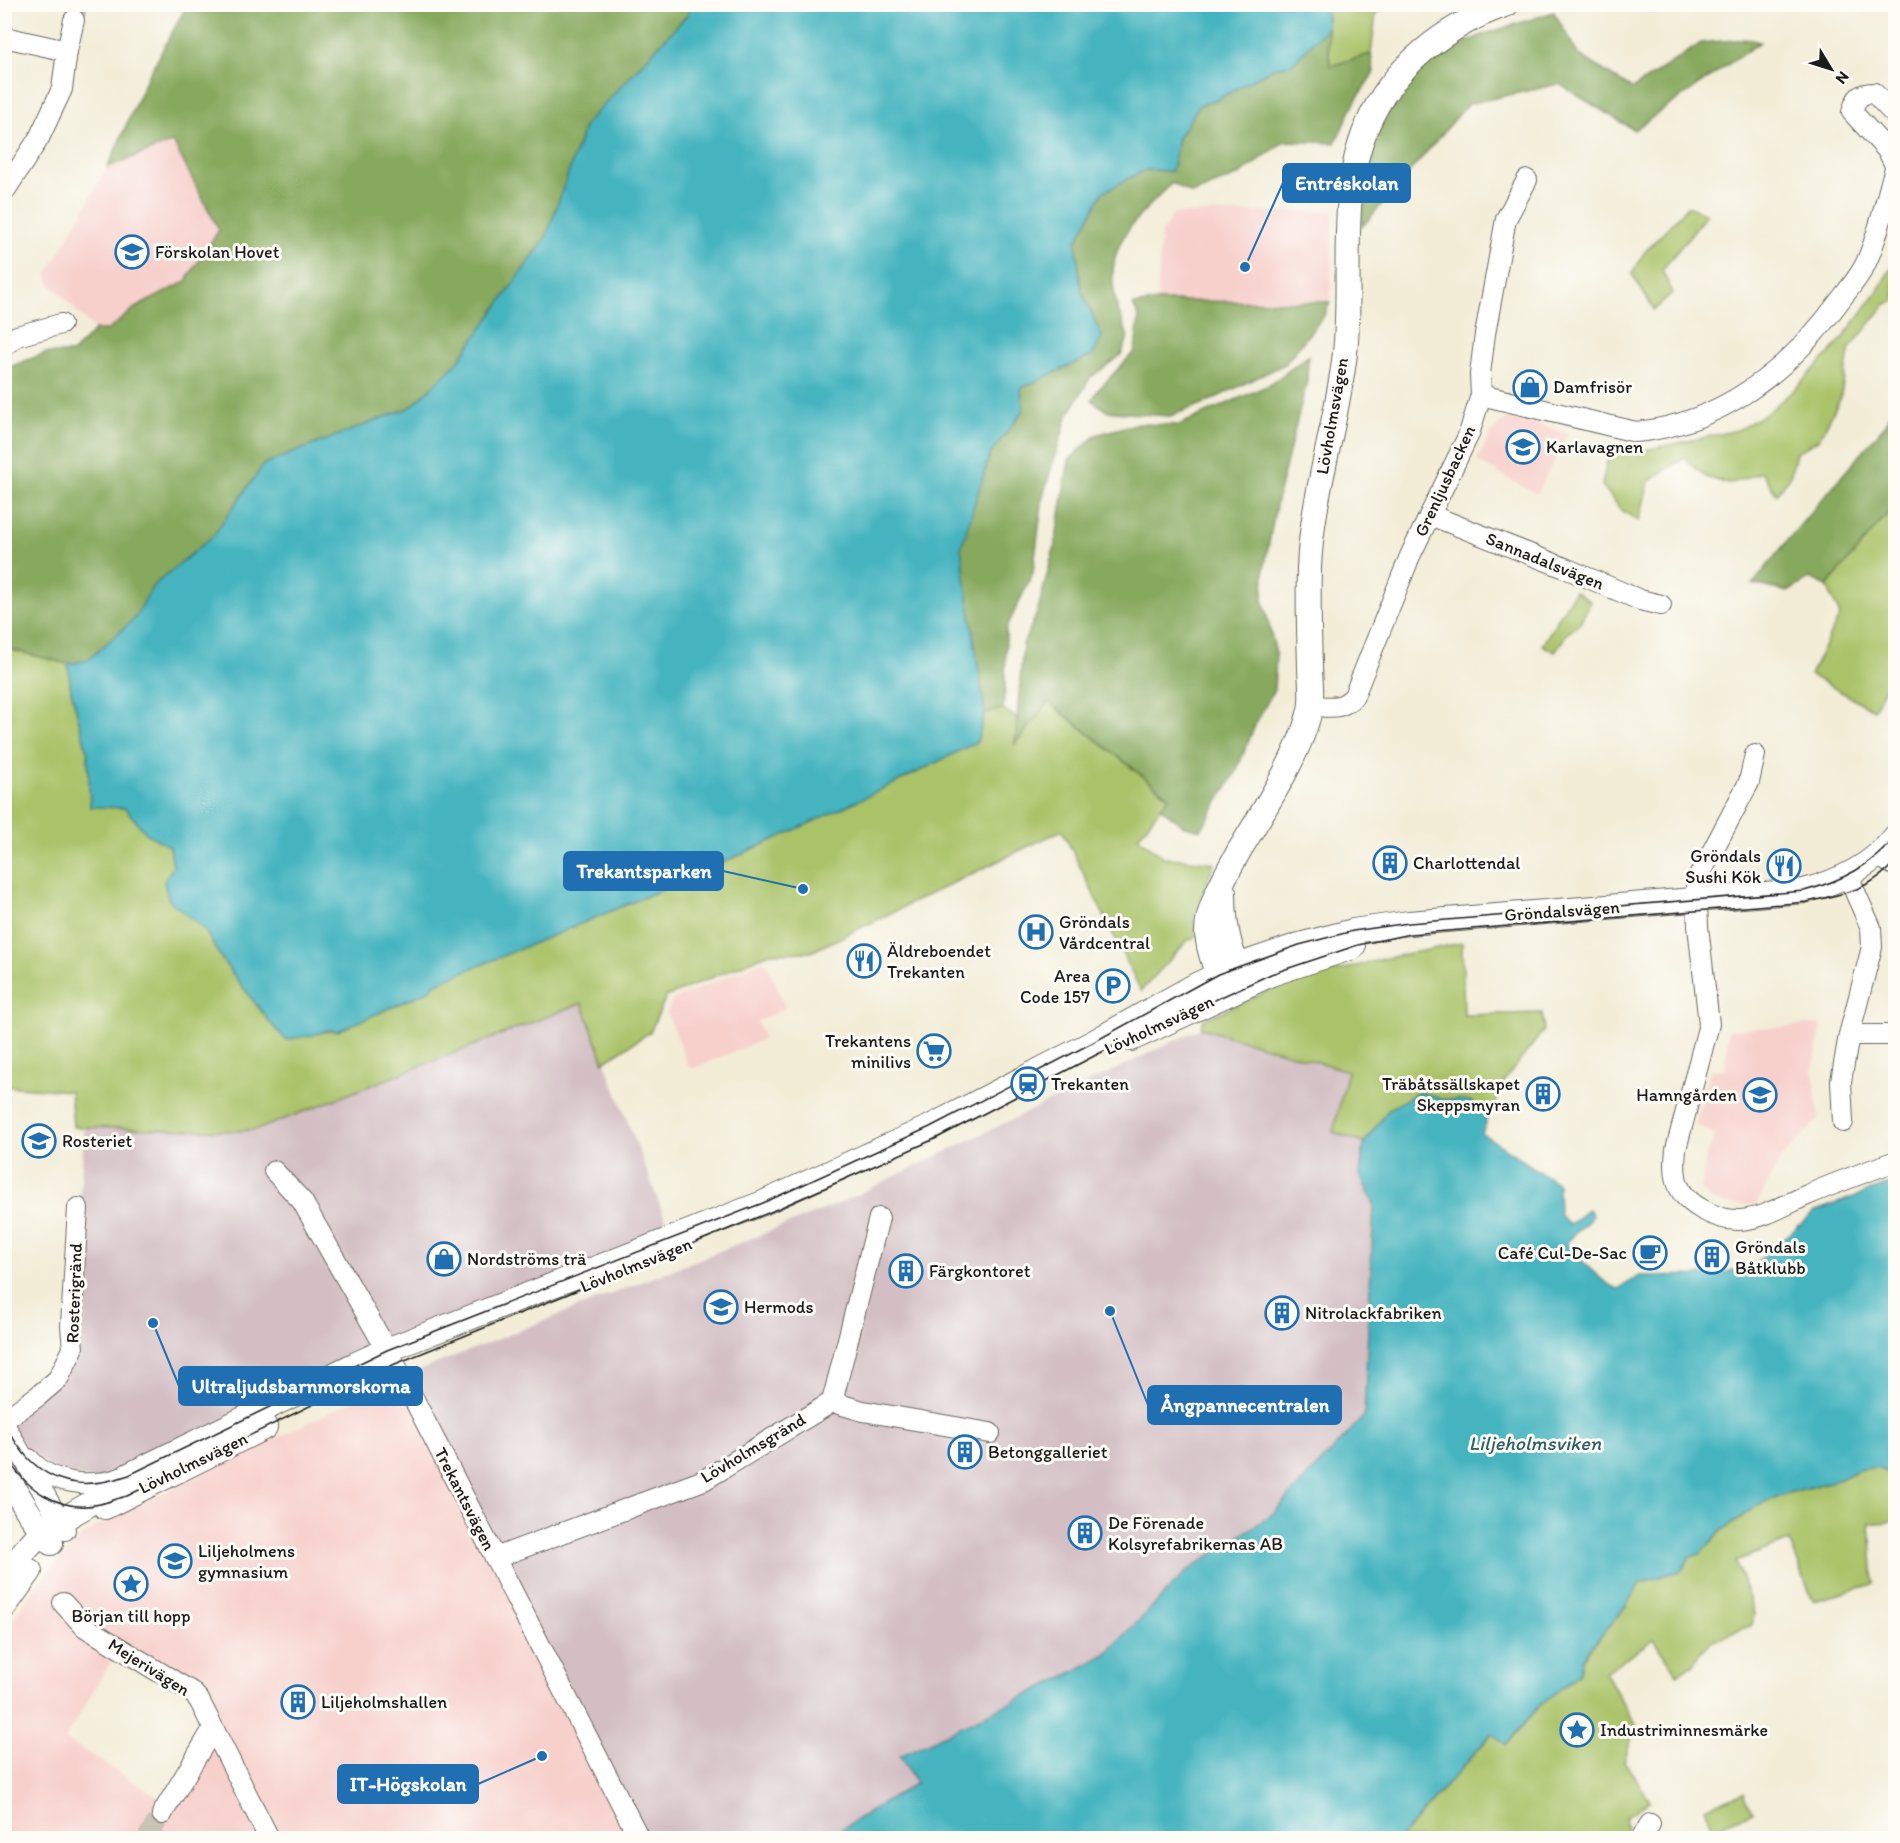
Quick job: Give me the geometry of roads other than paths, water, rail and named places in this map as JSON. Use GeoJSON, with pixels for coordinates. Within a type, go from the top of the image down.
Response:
{"type":"FeatureCollection","features":[{"type":"Feature","properties":{"kind":"street","name":"Lövholmsvägen"},"geometry":{"type":"LineString","coordinates":[[19,1448],[32,1462],[51,1475],[69,1481],[106,1483],[129,1475],[391,1357],[768,1213],[937,1138],[1098,1054],[1232,980],[1209,950],[1207,930],[1210,913],[1225,877],[1298,745],[1311,706],[1309,594],[1312,529],[1344,353],[1350,209],[1353,171],[1357,155],[1374,111],[1389,88],[1412,61],[1458,26],[1481,13],[1507,4]]}},
{"type":"Feature","properties":{"kind":"street"},"geometry":{"type":"LineString","coordinates":[[4,192],[39,138],[62,89],[74,20]]}},
{"type":"Feature","properties":{"kind":"street"},"geometry":{"type":"LineString","coordinates":[[4,37],[67,51]]}},
{"type":"Feature","properties":{"kind":"street"},"geometry":{"type":"LineString","coordinates":[[1481,395],[1636,432],[1660,430],[1709,414],[1769,378],[1827,319],[1864,266],[1872,245],[1895,165],[1888,151],[1852,112],[1856,99],[1864,93],[1875,93],[1896,116]]}},
{"type":"Feature","properties":{"kind":"street","name":"Grenljusbacken"},"geometry":{"type":"LineString","coordinates":[[1311,706],[1339,706],[1347,704],[1354,696],[1410,556],[1469,434],[1481,395],[1480,374],[1485,334],[1506,219],[1527,180]]}},
{"type":"Feature","properties":{"kind":"street"},"geometry":{"type":"LineString","coordinates":[[4,346],[17,336],[61,324]]}},
{"type":"Feature","properties":{"kind":"street","name":"Sannadalsvägen"},"geometry":{"type":"LineString","coordinates":[[1430,515],[1640,600],[1661,605]]}},
{"type":"Feature","properties":{"kind":"street"},"geometry":{"type":"LineString","coordinates":[[1755,755],[1749,782],[1696,882],[1709,1024],[1676,1149],[1674,1166],[1677,1184],[1684,1196],[1712,1215],[1739,1220],[1765,1214],[1839,1182],[1896,1161]]}},
{"type":"Feature","properties":{"kind":"street","name":"Gröndalsvägen"},"geometry":{"type":"LineString","coordinates":[[1232,980],[1358,945],[1410,934],[1697,906],[1807,902],[1852,883],[1875,880],[1890,861],[1896,836]]}},
{"type":"Feature","properties":{"kind":"street"},"geometry":{"type":"LineString","coordinates":[[1843,1122],[1841,1081],[1849,1035],[1872,947],[1871,928],[1852,883]]}},
{"type":"Feature","properties":{"kind":"street"},"geometry":{"type":"LineString","coordinates":[[1849,1035],[1896,1035]]}},
{"type":"Feature","properties":{"kind":"street","name":"Trekantsvägen"},"geometry":{"type":"LineString","coordinates":[[274,1171],[302,1201],[391,1357],[639,1839]]}},
{"type":"Feature","properties":{"kind":"street","name":"Rosterigränd"},"geometry":{"type":"LineString","coordinates":[[4,1422],[58,1379],[73,1349],[71,1326],[78,1208]]}},
{"type":"Feature","properties":{"kind":"street"},"geometry":{"type":"LineString","coordinates":[[879,1218],[832,1402],[863,1412],[990,1433]]}},
{"type":"Feature","properties":{"kind":"street","name":"Lövholmsvägen"},"geometry":{"type":"LineString","coordinates":[[54,1531],[127,1496],[391,1357]]}},
{"type":"Feature","properties":{"kind":"street","name":"Lövholmsgränd"},"geometry":{"type":"LineString","coordinates":[[495,1558],[704,1480],[832,1402]]}},
{"type":"Feature","properties":{"kind":"street"},"geometry":{"type":"LineString","coordinates":[[4,1422],[19,1448],[54,1531]]}},
{"type":"Feature","properties":{"kind":"street"},"geometry":{"type":"LineString","coordinates":[[4,1472],[54,1531]]}},
{"type":"Feature","properties":{"kind":"street","name":"Lövholmsvägen"},"geometry":{"type":"LineString","coordinates":[[54,1531],[129,1475]]}},
{"type":"Feature","properties":{"kind":"street"},"geometry":{"type":"LineString","coordinates":[[4,1583],[25,1550],[54,1531]]}},
{"type":"Feature","properties":{"kind":"street"},"geometry":{"type":"LineString","coordinates":[[4,1607],[54,1531]]}},
{"type":"Feature","properties":{"kind":"street","name":"Mejerivägen"},"geometry":{"type":"LineString","coordinates":[[63,1603],[85,1627],[192,1692],[199,1700],[269,1839]]}},
{"type":"Feature","properties":{"kind":"street"},"geometry":{"type":"LineString","coordinates":[[162,1814],[213,1728]]}},
{"type":"Feature","properties":{"kind":"water"},"geometry":{"type":"Polygon","coordinates":[[[1326,4],[1327,28],[1292,64],[1273,68],[1218,99],[1199,105],[1178,138],[1172,171],[1145,170],[1103,192],[1076,242],[1081,290],[1102,337],[1093,355],[1021,388],[1023,411],[990,454],[961,548],[985,713],[977,742],[777,839],[436,983],[428,991],[338,1031],[328,1030],[286,1040],[223,961],[204,929],[169,900],[164,882],[173,866],[170,847],[146,833],[125,808],[90,807],[88,755],[71,690],[68,664],[88,660],[135,618],[153,586],[213,536],[264,464],[411,407],[457,363],[546,238],[585,125],[688,14],[692,5],[1326,4]]]}},
{"type":"Feature","properties":{"kind":"water","name":"Liljeholmsviken"},"geometry":{"type":"Polygon","coordinates":[[[1419,1092],[1441,1099],[1470,1101],[1478,1109],[1486,1111],[1486,1124],[1482,1133],[1558,1184],[1559,1214],[1569,1225],[1589,1209],[1593,1216],[1566,1243],[1573,1251],[1576,1250],[1583,1262],[1595,1274],[1618,1289],[1640,1276],[1714,1275],[1745,1268],[1758,1261],[1816,1211],[1895,1183],[1895,1472],[1888,1473],[1877,1467],[1858,1470],[1841,1479],[1784,1494],[1762,1503],[1721,1531],[1700,1554],[1690,1557],[1682,1570],[1640,1583],[1626,1606],[1582,1658],[1580,1673],[1538,1707],[1506,1745],[1492,1733],[1400,1838],[827,1838],[916,1783],[900,1756],[1064,1677],[1106,1654],[1187,1571],[1274,1513],[1364,1416],[1374,1204],[1360,1175],[1364,1143],[1389,1109],[1419,1092]]]}},
{"type":"Feature","properties":{"kind":"tunnel"},"geometry":{"type":"LineString","coordinates":[[74,20],[78,4]]}},
{"type":"Feature","properties":{"kind":"tunnel"},"geometry":{"type":"LineString","coordinates":[[147,1838],[162,1814]]}},
{"type":"Feature","properties":{"kind":"tram line"},"geometry":{"type":"LineString","coordinates":[[4,1424],[28,1458],[54,1477],[78,1483],[91,1483],[129,1475],[387,1350],[763,1203],[930,1127],[1092,1043],[1218,974],[1299,945],[1353,931],[1409,923],[1804,891],[1855,871],[1877,856],[1896,836]]}},
{"type":"Feature","properties":{"kind":"tram line"},"geometry":{"type":"LineString","coordinates":[[4,1453],[21,1477],[32,1487],[57,1501],[85,1506],[127,1496],[395,1364],[768,1213],[937,1138],[1098,1054],[1271,974],[1358,945],[1410,934],[1807,902],[1844,893],[1867,884],[1887,870],[1896,860]]}},
{"type":"Feature","properties":{"kind":"place","name":"Förskolan Hovet"},"geometry":{"type":"Point","coordinates":[132,252]}},
{"type":"Feature","properties":{"kind":"place","name":"Entréskolan"},"geometry":{"type":"Point","coordinates":[1245,267]}},
{"type":"Feature","properties":{"kind":"place","name":"Damfrisör"},"geometry":{"type":"Point","coordinates":[1530,387]}},
{"type":"Feature","properties":{"kind":"place","name":"Karlavagnen"},"geometry":{"type":"Point","coordinates":[1523,447]}},
{"type":"Feature","properties":{"kind":"place","name":"Charlottendal"},"geometry":{"type":"Point","coordinates":[1390,863]}},
{"type":"Feature","properties":{"kind":"place","name":"Gröndals Sushi Kök"},"geometry":{"type":"Point","coordinates":[1784,866]}},
{"type":"Feature","properties":{"kind":"place","name":"Trekantsparken"},"geometry":{"type":"Point","coordinates":[803,889]}},
{"type":"Feature","properties":{"kind":"place","name":"Gröndals Vårdcentral"},"geometry":{"type":"Point","coordinates":[1036,932]}},
{"type":"Feature","properties":{"kind":"place","name":"Äldreboendet Trekanten"},"geometry":{"type":"Point","coordinates":[864,961]}},
{"type":"Feature","properties":{"kind":"place","name":"Area Code 157"},"geometry":{"type":"Point","coordinates":[1113,986]}},
{"type":"Feature","properties":{"kind":"place","name":"Trekantens minilivs"},"geometry":{"type":"Point","coordinates":[934,1051]}},
{"type":"Feature","properties":{"kind":"place","name":"Trekanten"},"geometry":{"type":"Point","coordinates":[1028,1084]}},
{"type":"Feature","properties":{"kind":"place","name":"Träbåtssällskapet Skeppsmyran"},"geometry":{"type":"Point","coordinates":[1543,1094]}},
{"type":"Feature","properties":{"kind":"place","name":"Hamngården"},"geometry":{"type":"Point","coordinates":[1760,1095]}},
{"type":"Feature","properties":{"kind":"place","name":"Rosteriet"},"geometry":{"type":"Point","coordinates":[39,1141]}},
{"type":"Feature","properties":{"kind":"place","name":"Café Cul-De-Sac"},"geometry":{"type":"Point","coordinates":[1650,1253]}},
{"type":"Feature","properties":{"kind":"place","name":"Gröndals Båtklubb"},"geometry":{"type":"Point","coordinates":[1712,1257]}},
{"type":"Feature","properties":{"kind":"place","name":"Nordströms trä"},"geometry":{"type":"Point","coordinates":[444,1259]}},
{"type":"Feature","properties":{"kind":"place","name":"Färgkontoret"},"geometry":{"type":"Point","coordinates":[906,1271]}},
{"type":"Feature","properties":{"kind":"place","name":"Hermods"},"geometry":{"type":"Point","coordinates":[721,1307]}},
{"type":"Feature","properties":{"kind":"place","name":"Ångpannecentralen"},"geometry":{"type":"Point","coordinates":[1110,1311]}},
{"type":"Feature","properties":{"kind":"place","name":"Nitrolackfabriken"},"geometry":{"type":"Point","coordinates":[1282,1313]}},
{"type":"Feature","properties":{"kind":"place","name":"Ultraljudsbarnmorskorna"},"geometry":{"type":"Point","coordinates":[153,1323]}},
{"type":"Feature","properties":{"kind":"place","name":"Betonggalleriet"},"geometry":{"type":"Point","coordinates":[965,1452]}},
{"type":"Feature","properties":{"kind":"place","name":"De Förenade Kolsyrefabrikernas AB"},"geometry":{"type":"Point","coordinates":[1085,1533]}},
{"type":"Feature","properties":{"kind":"place","name":"Liljeholmens gymnasium"},"geometry":{"type":"Point","coordinates":[175,1561]}},
{"type":"Feature","properties":{"kind":"place","name":"Början till hopp"},"geometry":{"type":"Point","coordinates":[131,1584]}},
{"type":"Feature","properties":{"kind":"place","name":"Liljeholmshallen"},"geometry":{"type":"Point","coordinates":[298,1702]}},
{"type":"Feature","properties":{"kind":"place","name":"Industriminnesmärke"},"geometry":{"type":"Point","coordinates":[1577,1730]}},
{"type":"Feature","properties":{"kind":"place","name":"IT-Högskolan"},"geometry":{"type":"Point","coordinates":[542,1756]}}]}
